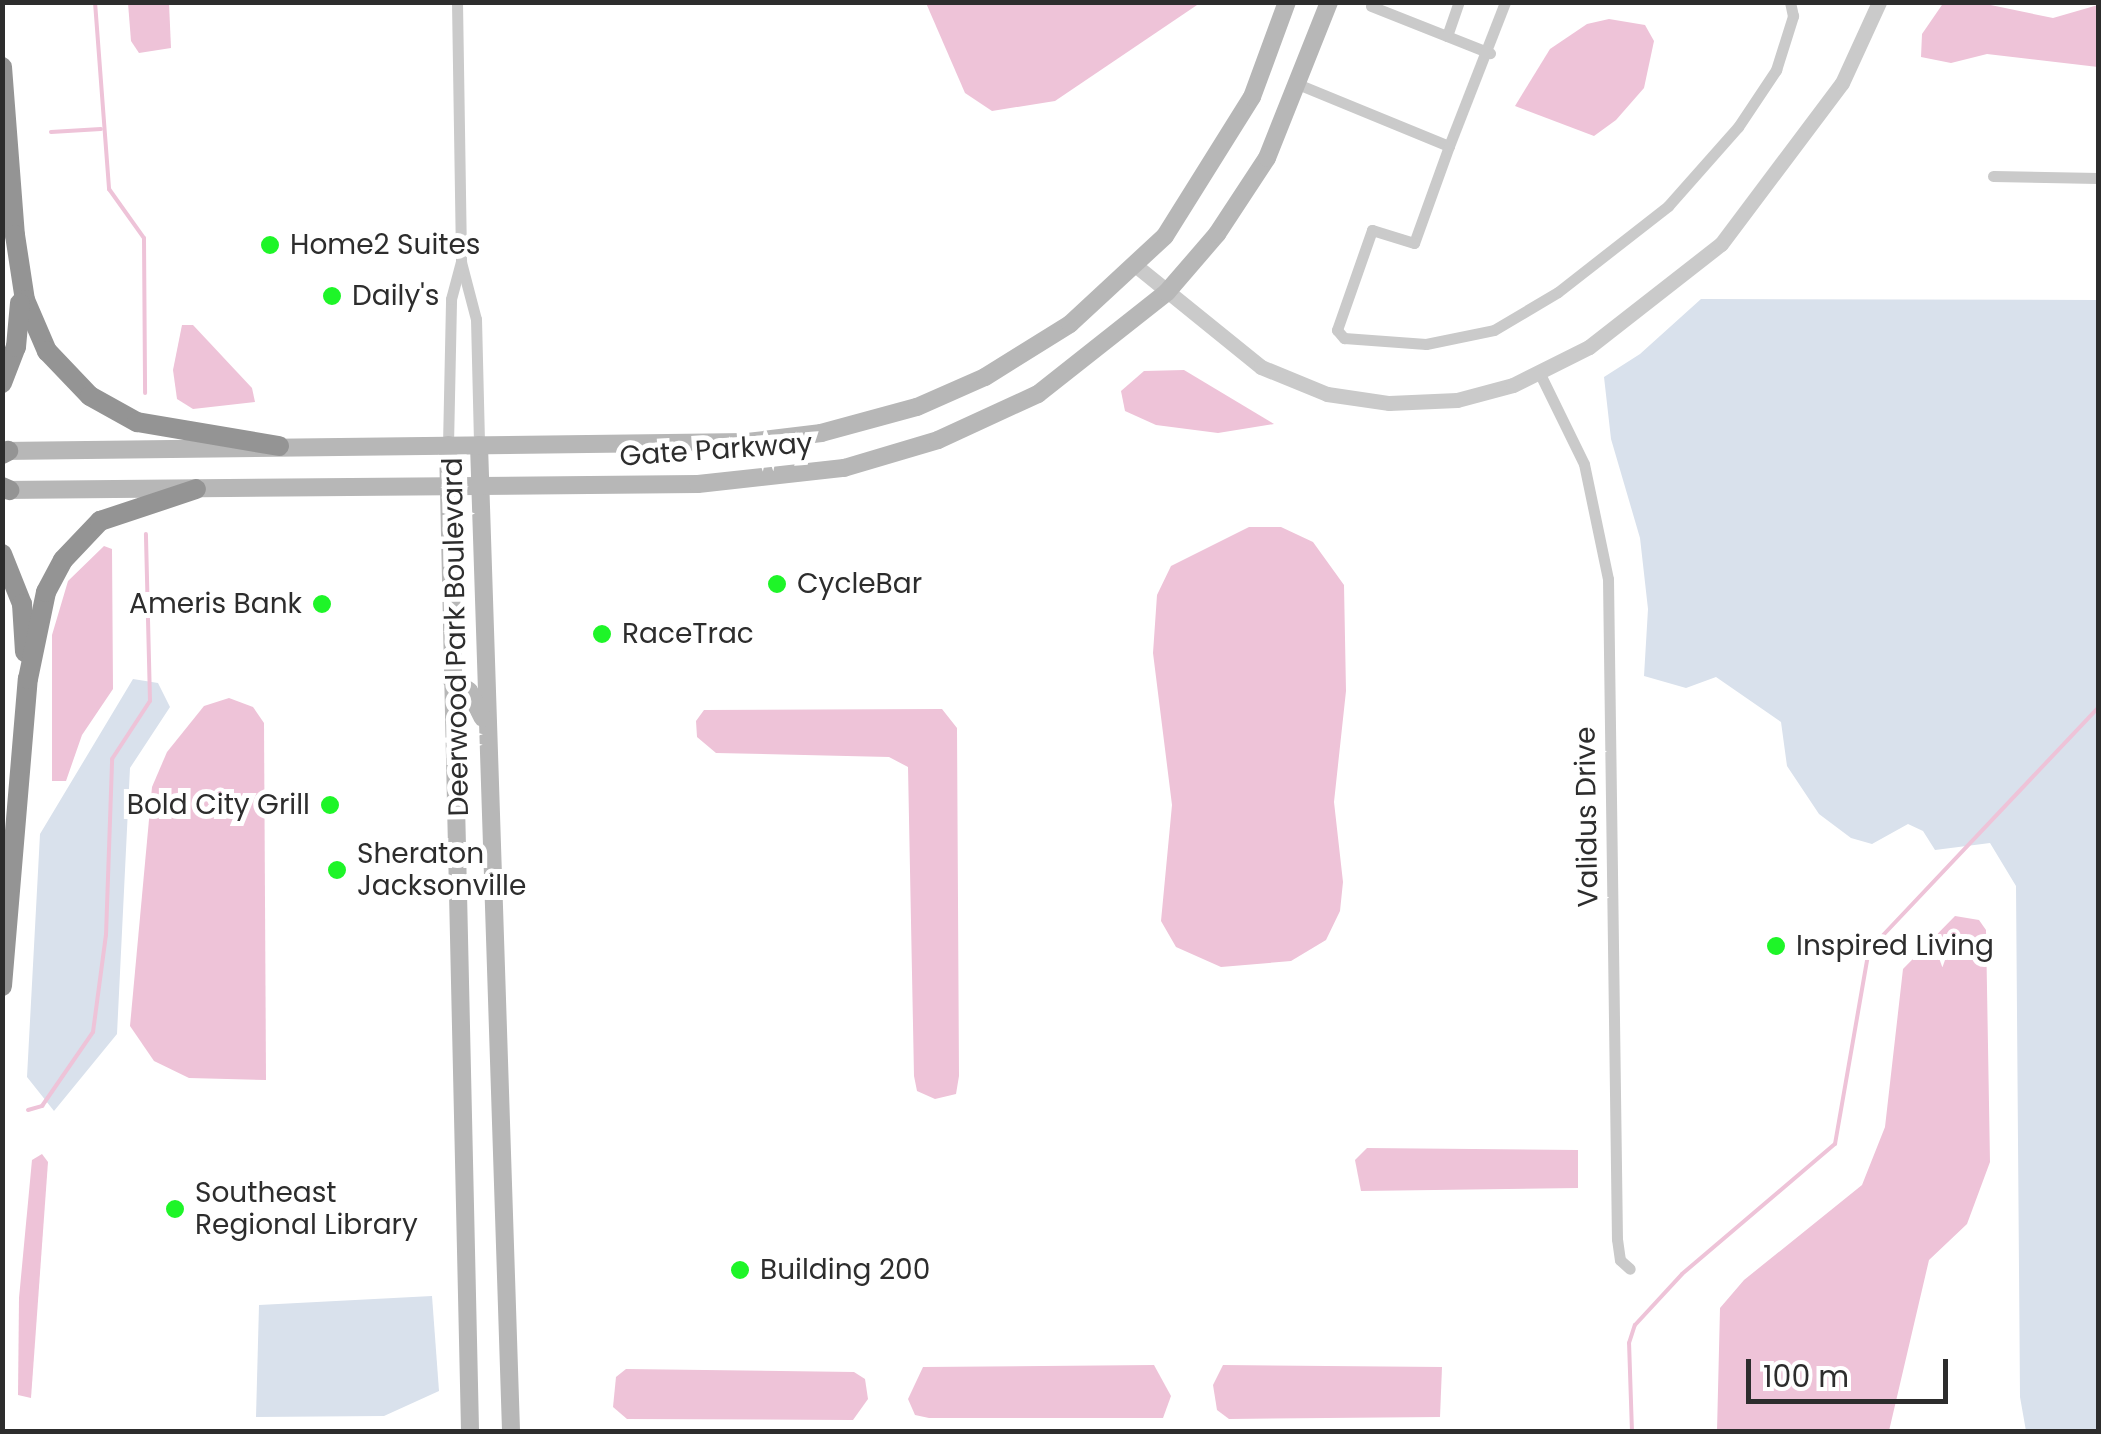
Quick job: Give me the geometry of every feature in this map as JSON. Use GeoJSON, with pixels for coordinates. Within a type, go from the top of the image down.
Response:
{"type":"FeatureCollection","features":[{"type":"Feature","properties":{"kind":"highway"},"geometry":{"type":"LineString","coordinates":[[2,67],[20,322],[2,383]]}},
{"type":"Feature","properties":{"kind":"highway"},"geometry":{"type":"LineString","coordinates":[[15,235],[36,332],[90,396],[160,429],[279,446]]}},
{"type":"Feature","properties":{"kind":"highway"},"geometry":{"type":"LineString","coordinates":[[2,986],[28,679],[46,592],[74,546],[115,514],[196,489]]}},
{"type":"Feature","properties":{"kind":"highway"},"geometry":{"type":"LineString","coordinates":[[2,554],[22,604],[28,679]]}},
{"type":"Feature","properties":{"kind":"main road","name":"Gate Parkway"},"geometry":{"type":"LineString","coordinates":[[4,452],[747,442],[869,422],[1005,365],[1070,324],[1165,236],[1222,153],[1272,54],[1287,2]]}},
{"type":"Feature","properties":{"kind":"main road","name":"Gate Parkway"},"geometry":{"type":"LineString","coordinates":[[5,489],[480,488],[772,480],[892,456],[1038,394],[1167,292],[1245,196],[1300,85],[1330,2]]}},
{"type":"Feature","properties":{"kind":"main road","name":"Deerwood Park Boulevard"},"geometry":{"type":"LineString","coordinates":[[448,445],[450,678],[470,1432]]}},
{"type":"Feature","properties":{"kind":"main road","name":"Deerwood Park Boulevard"},"geometry":{"type":"LineString","coordinates":[[479,445],[511,1432]]}},
{"type":"Feature","properties":{"kind":"main road"},"geometry":{"type":"LineString","coordinates":[[450,678],[470,691],[486,723]]}},
{"type":"Feature","properties":{"kind":"street","name":"Deerwood Park Boulevard"},"geometry":{"type":"LineString","coordinates":[[457,2],[461,262],[476,320],[479,445]]}},
{"type":"Feature","properties":{"kind":"street"},"geometry":{"type":"LineString","coordinates":[[1447,36],[1459,2]]}},
{"type":"Feature","properties":{"kind":"street"},"geometry":{"type":"LineString","coordinates":[[1505,2],[1490,53],[1449,146],[1414,242],[1372,230],[1337,330],[1344,338],[1426,344],[1494,330],[1558,292],[1668,206],[1738,126],[1776,70],[1793,16],[1790,2]]}},
{"type":"Feature","properties":{"kind":"street"},"geometry":{"type":"LineString","coordinates":[[1135,265],[1261,367],[1327,394],[1389,403],[1456,400],[1539,372],[1647,308],[1721,244],[1842,83],[1880,2]]}},
{"type":"Feature","properties":{"kind":"street"},"geometry":{"type":"LineString","coordinates":[[1371,6],[1490,53]]}},
{"type":"Feature","properties":{"kind":"street"},"geometry":{"type":"LineString","coordinates":[[1300,85],[1449,146]]}},
{"type":"Feature","properties":{"kind":"street"},"geometry":{"type":"LineString","coordinates":[[1993,176],[2098,178]]}},
{"type":"Feature","properties":{"kind":"street","name":"Deerwood Park Boulevard"},"geometry":{"type":"LineString","coordinates":[[448,445],[451,300],[461,262]]}},
{"type":"Feature","properties":{"kind":"street","name":"Validus Drive"},"geometry":{"type":"LineString","coordinates":[[1539,372],[1584,464],[1608,578],[1617,1239],[1630,1270]]}},
{"type":"Feature","properties":{"kind":"shaded area"},"geometry":{"type":"Polygon","coordinates":[[[1944,2],[1981,3],[2053,18],[2098,5],[2098,67],[1987,54],[1951,63],[1921,57],[1922,34],[1944,2]]]}},
{"type":"Feature","properties":{"kind":"shaded area"},"geometry":{"type":"Polygon","coordinates":[[[128,3],[169,3],[171,48],[139,53],[131,41],[128,3]]]}},
{"type":"Feature","properties":{"kind":"shaded area"},"geometry":{"type":"Polygon","coordinates":[[[926,3],[1200,3],[1055,101],[992,111],[965,93],[926,3]]]}},
{"type":"Feature","properties":{"kind":"shaded area"},"geometry":{"type":"Polygon","coordinates":[[[1609,19],[1645,25],[1654,41],[1644,88],[1616,120],[1594,136],[1515,106],[1550,49],[1587,24],[1609,19]]]}},
{"type":"Feature","properties":{"kind":"shaded area"},"geometry":{"type":"Polygon","coordinates":[[[1701,299],[2098,300],[2098,1431],[2026,1431],[2020,1397],[2016,886],[1990,843],[1935,850],[1923,831],[1908,824],[1872,844],[1851,838],[1819,814],[1787,766],[1781,722],[1716,677],[1686,688],[1644,676],[1648,609],[1640,538],[1611,439],[1604,377],[1640,354],[1701,299]]]}},
{"type":"Feature","properties":{"kind":"shaded area"},"geometry":{"type":"Polygon","coordinates":[[[182,325],[193,325],[252,388],[255,402],[193,409],[177,399],[173,370],[182,325]]]}},
{"type":"Feature","properties":{"kind":"shaded area"},"geometry":{"type":"Polygon","coordinates":[[[1184,370],[1274,424],[1218,433],[1156,425],[1125,411],[1121,391],[1144,371],[1184,370]]]}},
{"type":"Feature","properties":{"kind":"shaded area"},"geometry":{"type":"Polygon","coordinates":[[[1249,527],[1281,527],[1313,542],[1344,585],[1346,691],[1334,802],[1343,882],[1340,911],[1326,940],[1291,961],[1221,967],[1176,947],[1161,921],[1172,805],[1153,653],[1157,595],[1171,566],[1249,527]]]}},
{"type":"Feature","properties":{"kind":"shaded area"},"geometry":{"type":"Polygon","coordinates":[[[104,546],[112,549],[113,689],[82,735],[66,781],[52,781],[52,635],[68,581],[104,546]]]}},
{"type":"Feature","properties":{"kind":"shaded area"},"geometry":{"type":"Polygon","coordinates":[[[133,679],[158,683],[170,707],[130,768],[117,1034],[54,1111],[27,1077],[40,834],[133,679]]]}},
{"type":"Feature","properties":{"kind":"shaded area"},"geometry":{"type":"Polygon","coordinates":[[[229,698],[253,707],[264,723],[266,1080],[189,1078],[154,1061],[130,1026],[152,787],[167,752],[204,706],[229,698]]]}},
{"type":"Feature","properties":{"kind":"shaded area"},"geometry":{"type":"Polygon","coordinates":[[[942,709],[957,728],[959,1076],[956,1094],[935,1099],[917,1091],[914,1076],[908,767],[889,757],[716,753],[697,737],[696,721],[704,710],[942,709]]]}},
{"type":"Feature","properties":{"kind":"shaded area"},"geometry":{"type":"Polygon","coordinates":[[[1955,916],[1979,920],[1986,930],[1990,1162],[1967,1224],[1929,1260],[1889,1431],[1717,1431],[1720,1308],[1744,1280],[1862,1185],[1885,1127],[1903,969],[1955,916]]]}},
{"type":"Feature","properties":{"kind":"shaded area"},"geometry":{"type":"Polygon","coordinates":[[[1367,1148],[1578,1150],[1578,1188],[1361,1191],[1355,1160],[1367,1148]]]}},
{"type":"Feature","properties":{"kind":"shaded area"},"geometry":{"type":"Polygon","coordinates":[[[42,1154],[48,1162],[31,1398],[18,1395],[19,1298],[32,1160],[42,1154]]]}},
{"type":"Feature","properties":{"kind":"shaded area"},"geometry":{"type":"Polygon","coordinates":[[[432,1296],[439,1391],[384,1416],[256,1417],[259,1305],[432,1296]]]}},
{"type":"Feature","properties":{"kind":"shaded area"},"geometry":{"type":"Polygon","coordinates":[[[1154,1365],[1171,1396],[1163,1418],[929,1418],[915,1415],[908,1399],[923,1367],[1154,1365]]]}},
{"type":"Feature","properties":{"kind":"shaded area"},"geometry":{"type":"Polygon","coordinates":[[[1223,1365],[1442,1367],[1440,1417],[1229,1419],[1217,1410],[1213,1385],[1223,1365]]]}},
{"type":"Feature","properties":{"kind":"shaded area"},"geometry":{"type":"Polygon","coordinates":[[[626,1369],[854,1372],[865,1379],[868,1399],[853,1420],[627,1419],[613,1407],[616,1377],[626,1369]]]}},
{"type":"Feature","properties":{"kind":"waterway"},"geometry":{"type":"LineString","coordinates":[[95,2],[109,189],[144,238],[145,393]]}},
{"type":"Feature","properties":{"kind":"waterway"},"geometry":{"type":"LineString","coordinates":[[51,132],[101,129]]}},
{"type":"Feature","properties":{"kind":"waterway"},"geometry":{"type":"LineString","coordinates":[[28,1110],[42,1106],[93,1032],[106,935],[112,759],[150,701],[146,534]]}},
{"type":"Feature","properties":{"kind":"waterway"},"geometry":{"type":"LineString","coordinates":[[1632,1432],[1629,1343],[1635,1325],[1682,1274],[1835,1144],[1869,950],[2098,708]]}},
{"type":"Feature","properties":{"kind":"place","name":"Home2 Suites"},"geometry":{"type":"Point","coordinates":[270,245]}},
{"type":"Feature","properties":{"kind":"place","name":"Daily's"},"geometry":{"type":"Point","coordinates":[332,296]}},
{"type":"Feature","properties":{"kind":"place","name":"CycleBar"},"geometry":{"type":"Point","coordinates":[777,584]}},
{"type":"Feature","properties":{"kind":"place","name":"Ameris Bank"},"geometry":{"type":"Point","coordinates":[322,604]}},
{"type":"Feature","properties":{"kind":"place","name":"RaceTrac"},"geometry":{"type":"Point","coordinates":[602,634]}},
{"type":"Feature","properties":{"kind":"place","name":"Bold City Grill"},"geometry":{"type":"Point","coordinates":[330,805]}},
{"type":"Feature","properties":{"kind":"place","name":"Sheraton Jacksonville"},"geometry":{"type":"Point","coordinates":[337,870]}},
{"type":"Feature","properties":{"kind":"place","name":"Inspired Living"},"geometry":{"type":"Point","coordinates":[1776,946]}},
{"type":"Feature","properties":{"kind":"place","name":"Southeast Regional Library"},"geometry":{"type":"Point","coordinates":[175,1209]}},
{"type":"Feature","properties":{"kind":"place","name":"Building 200"},"geometry":{"type":"Point","coordinates":[740,1270]}}]}
